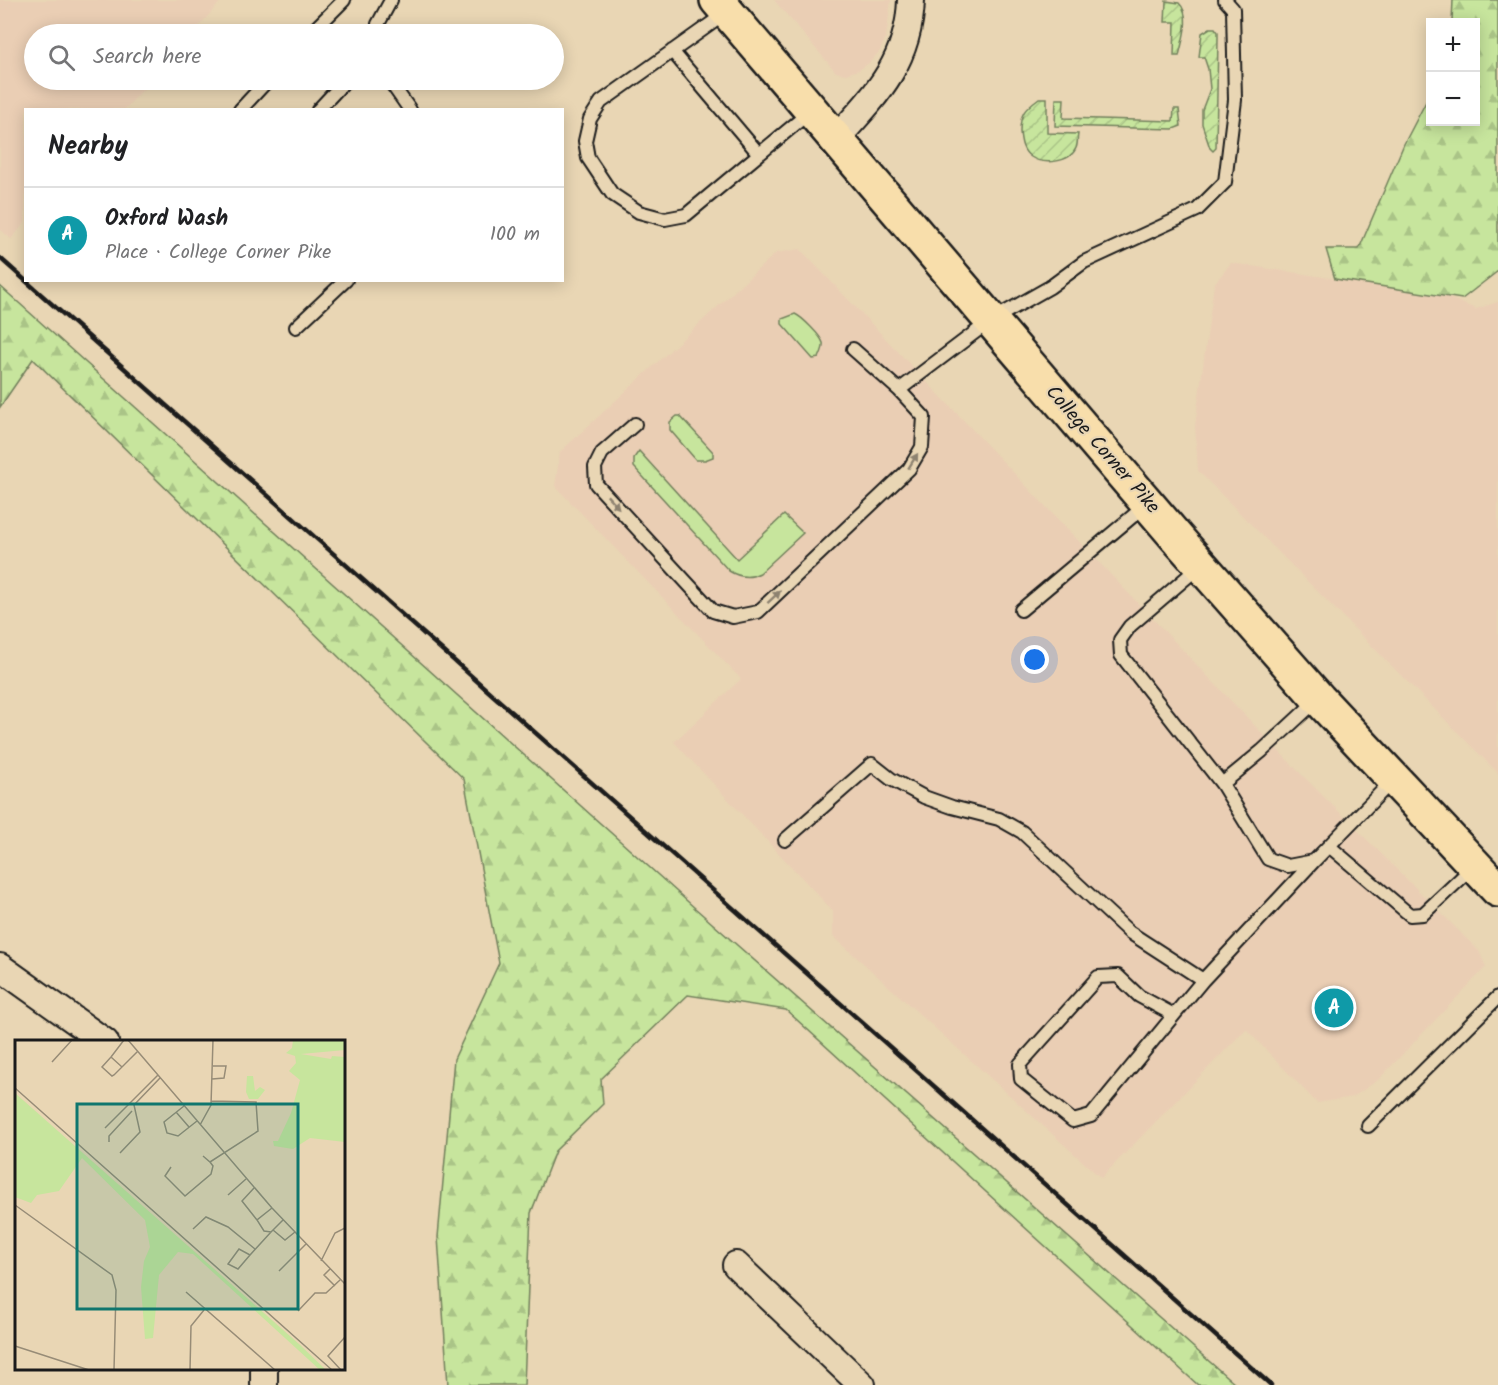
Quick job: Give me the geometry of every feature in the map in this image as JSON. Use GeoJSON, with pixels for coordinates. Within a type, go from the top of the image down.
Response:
{"type":"FeatureCollection","features":[{"type":"Feature","properties":{"kind":"highway","name":"College Corner Pike"},"geometry":{"type":"LineString","coordinates":[[722,6],[1201,565],[1319,699],[1498,890]]}},
{"type":"Feature","properties":{"kind":"street"},"geometry":{"type":"LineString","coordinates":[[835,140],[890,75],[901,54],[911,0]]}},
{"type":"Feature","properties":{"kind":"street"},"geometry":{"type":"LineString","coordinates":[[0,967],[104,1040]]}},
{"type":"Feature","properties":{"kind":"street"},"geometry":{"type":"LineString","coordinates":[[736,1265],[862,1385]]}},
{"type":"Feature","properties":{"kind":"lane"},"geometry":{"type":"LineString","coordinates":[[320,24],[344,0]]}},
{"type":"Feature","properties":{"kind":"lane"},"geometry":{"type":"LineString","coordinates":[[378,24],[391,0]]}},
{"type":"Feature","properties":{"kind":"lane"},"geometry":{"type":"LineString","coordinates":[[899,390],[990,321],[1050,287],[1084,262],[1197,210],[1225,182],[1235,100],[1233,9],[1225,0]]}},
{"type":"Feature","properties":{"kind":"lane"},"geometry":{"type":"LineString","coordinates":[[722,6],[672,51],[601,102],[590,119],[585,141],[588,158],[612,194],[639,212],[665,219],[687,215],[811,111]]}},
{"type":"Feature","properties":{"kind":"lane"},"geometry":{"type":"LineString","coordinates":[[672,51],[759,154]]}},
{"type":"Feature","properties":{"kind":"lane"},"geometry":{"type":"LineString","coordinates":[[242,108],[259,90]]}},
{"type":"Feature","properties":{"kind":"lane"},"geometry":{"type":"LineString","coordinates":[[320,108],[337,90]]}},
{"type":"Feature","properties":{"kind":"lane"},"geometry":{"type":"LineString","coordinates":[[396,90],[409,108]]}},
{"type":"Feature","properties":{"kind":"lane"},"geometry":{"type":"LineString","coordinates":[[296,327],[344,282]]}},
{"type":"Feature","properties":{"kind":"lane"},"geometry":{"type":"LineString","coordinates":[[635,424],[603,453],[595,467],[596,484],[713,611],[733,617],[758,612],[909,469],[922,447],[924,417],[899,390],[853,349]]}},
{"type":"Feature","properties":{"kind":"lane"},"geometry":{"type":"LineString","coordinates":[[1021,610],[1148,504]]}},
{"type":"Feature","properties":{"kind":"lane"},"geometry":{"type":"LineString","coordinates":[[1201,565],[1130,626],[1120,640],[1121,655],[1222,784],[1268,859],[1288,866],[1314,861]]}},
{"type":"Feature","properties":{"kind":"lane"},"geometry":{"type":"LineString","coordinates":[[1222,784],[1319,699]]}},
{"type":"Feature","properties":{"kind":"lane"},"geometry":{"type":"LineString","coordinates":[[785,840],[872,764],[891,779],[924,797],[999,819],[1022,832],[1129,932],[1203,980]]}},
{"type":"Feature","properties":{"kind":"lane"},"geometry":{"type":"LineString","coordinates":[[1174,1015],[1139,996],[1118,976],[1098,977],[1020,1064],[1021,1079],[1073,1121],[1091,1116],[1203,980],[1394,779]]}},
{"type":"Feature","properties":{"kind":"lane"},"geometry":{"type":"LineString","coordinates":[[1329,846],[1410,915],[1423,914],[1475,866]]}},
{"type":"Feature","properties":{"kind":"lane"},"geometry":{"type":"LineString","coordinates":[[1368,1126],[1498,997]]}},
{"type":"Feature","properties":{"kind":"shaded area"},"geometry":{"type":"Polygon","coordinates":[[[0,0],[222,0],[201,24],[24,24],[24,90],[143,90],[126,108],[24,108],[24,224],[11,239],[0,229],[0,0]]]}},
{"type":"Feature","properties":{"kind":"shaded area"},"geometry":{"type":"Polygon","coordinates":[[[774,0],[891,0],[886,37],[880,51],[859,70],[846,74],[836,72],[774,0]]]}},
{"type":"Feature","properties":{"kind":"shaded area"},"geometry":{"type":"Polygon","coordinates":[[[800,249],[1298,771],[1479,951],[1486,967],[1378,1080],[1353,1097],[1317,1103],[1246,1029],[1101,1178],[833,936],[833,911],[674,742],[741,679],[555,486],[560,452],[776,253],[800,249]]]}},
{"type":"Feature","properties":{"kind":"shaded area"},"geometry":{"type":"Polygon","coordinates":[[[1231,263],[1442,295],[1476,309],[1498,302],[1498,773],[1198,471],[1195,426],[1214,284],[1231,263]]]}},
{"type":"Feature","properties":{"kind":"green space"},"geometry":{"type":"Polygon","coordinates":[[[1453,0],[1498,0],[1498,271],[1462,299],[1335,279],[1326,249],[1359,249],[1404,144],[1426,102],[1426,126],[1480,126],[1480,18],[1452,18],[1453,0]]]}},
{"type":"Feature","properties":{"kind":"green space"},"geometry":{"type":"Polygon","coordinates":[[[1166,1],[1179,3],[1185,14],[1185,28],[1179,56],[1174,56],[1175,22],[1165,22],[1166,1]]]}},
{"type":"Feature","properties":{"kind":"green space"},"geometry":{"type":"Polygon","coordinates":[[[1215,28],[1218,32],[1216,148],[1213,151],[1202,124],[1202,110],[1210,89],[1208,69],[1204,57],[1199,57],[1202,33],[1215,28]]]}},
{"type":"Feature","properties":{"kind":"green space"},"geometry":{"type":"Polygon","coordinates":[[[1039,98],[1047,98],[1047,133],[1078,134],[1077,145],[1073,153],[1062,160],[1049,162],[1036,160],[1028,155],[1023,146],[1020,132],[1022,116],[1026,109],[1039,98]]]}},
{"type":"Feature","properties":{"kind":"green space"},"geometry":{"type":"Polygon","coordinates":[[[1056,99],[1064,99],[1063,118],[1173,121],[1174,109],[1179,109],[1181,126],[1173,129],[1055,126],[1056,99]]]}},
{"type":"Feature","properties":{"kind":"green space"},"geometry":{"type":"Polygon","coordinates":[[[0,286],[696,909],[1236,1385],[1198,1385],[786,1010],[688,995],[601,1079],[603,1104],[555,1151],[531,1213],[524,1385],[448,1385],[438,1237],[454,1059],[499,963],[464,779],[33,359],[0,407],[0,286]]]}},
{"type":"Feature","properties":{"kind":"green space"},"geometry":{"type":"Polygon","coordinates":[[[795,314],[822,340],[823,347],[819,358],[813,359],[782,324],[782,319],[795,314]]]}},
{"type":"Feature","properties":{"kind":"green space"},"geometry":{"type":"Polygon","coordinates":[[[680,416],[713,452],[713,457],[696,460],[670,430],[670,422],[680,416]]]}},
{"type":"Feature","properties":{"kind":"green space"},"geometry":{"type":"Polygon","coordinates":[[[639,451],[737,559],[784,515],[803,533],[760,573],[748,577],[729,571],[634,467],[634,458],[639,451]]]}},
{"type":"Feature","properties":{"kind":"railway"},"geometry":{"type":"LineString","coordinates":[[0,258],[24,279]]}},
{"type":"Feature","properties":{"kind":"railway"},"geometry":{"type":"LineString","coordinates":[[27,282],[1271,1385]]}},
{"type":"Feature","properties":{"kind":"place","name":"Oxford Wash"},"geometry":{"type":"Point","coordinates":[1334,1008]}}]}
